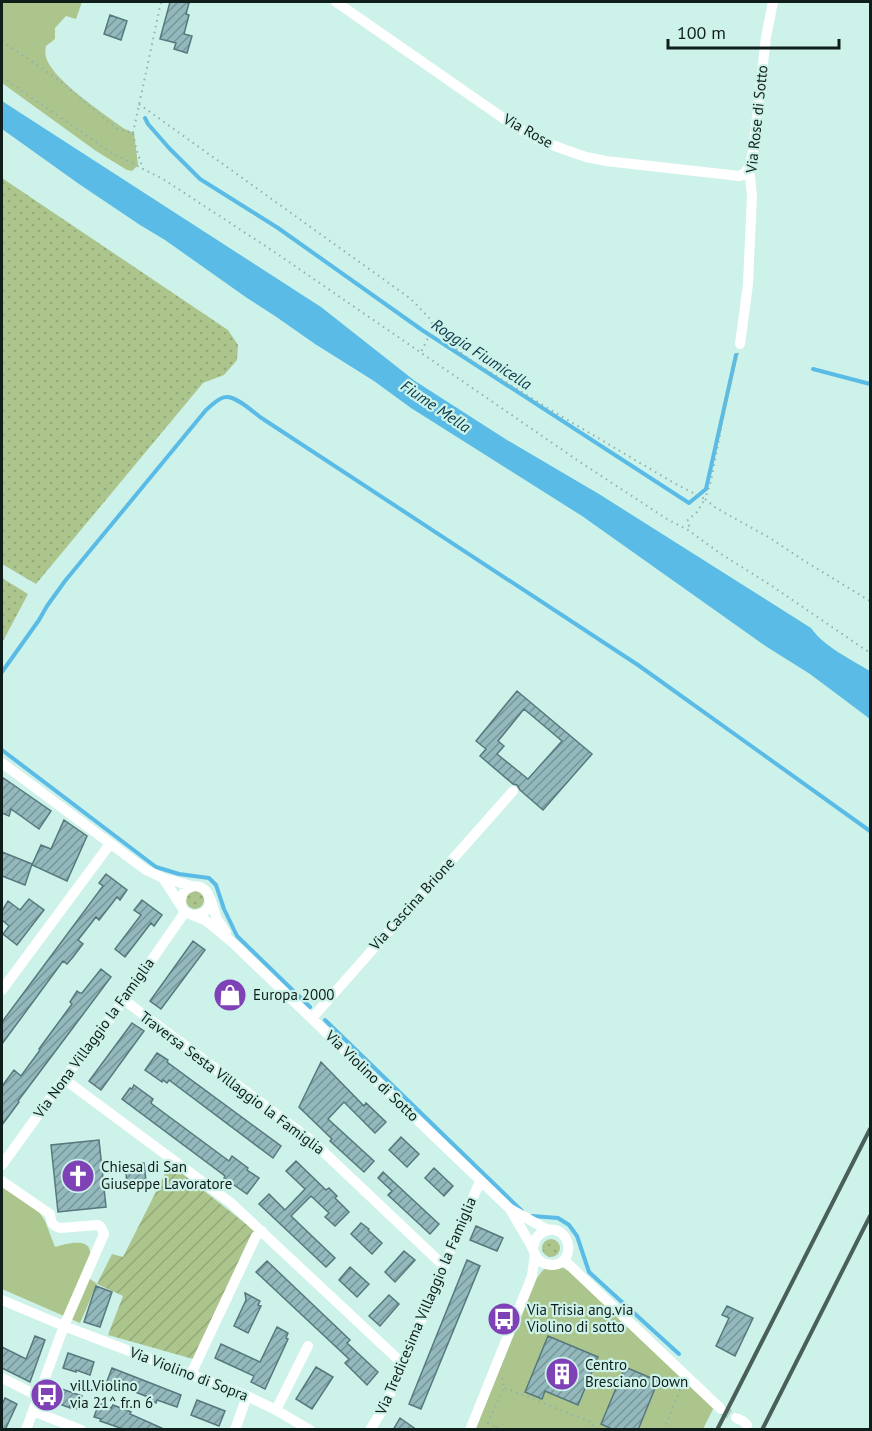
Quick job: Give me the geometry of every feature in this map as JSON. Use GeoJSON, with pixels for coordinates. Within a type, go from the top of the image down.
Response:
{"type":"FeatureCollection","features":[{"type":"Feature","properties":{"kind":"street","name":"Via Rose"},"geometry":{"type":"LineString","coordinates":[[336,2],[513,125],[547,143],[586,157],[606,161],[739,176],[744,174],[749,167]]}},
{"type":"Feature","properties":{"kind":"street","name":"Via Rose di Sotto"},"geometry":{"type":"LineString","coordinates":[[740,344],[748,273],[752,196],[749,167],[753,152],[772,2]]}},
{"type":"Feature","properties":{"kind":"street","name":"Via Violino di Sotto"},"geometry":{"type":"LineString","coordinates":[[2,763],[146,870],[162,878],[205,890],[217,919],[233,943]]}},
{"type":"Feature","properties":{"kind":"street","name":"Via Cascina Brione"},"geometry":{"type":"LineString","coordinates":[[312,1018],[513,791]]}},
{"type":"Feature","properties":{"kind":"street"},"geometry":{"type":"LineString","coordinates":[[2,990],[110,844]]}},
{"type":"Feature","properties":{"kind":"street","name":"Via Violino di Sotto"},"geometry":{"type":"LineString","coordinates":[[162,878],[187,910],[205,920],[233,943],[510,1209],[548,1230],[559,1231],[567,1239],[569,1250],[564,1260]]}},
{"type":"Feature","properties":{"kind":"street"},"geometry":{"type":"LineString","coordinates":[[192,886],[182,895],[187,910],[202,914],[206,911],[210,898]]}},
{"type":"Feature","properties":{"kind":"street","name":"Via Nona Villaggio la Famiglia"},"geometry":{"type":"LineString","coordinates":[[2,1165],[63,1079],[124,1000],[187,910]]}},
{"type":"Feature","properties":{"kind":"street","name":"Traversa Sesta Villaggio la Famiglia"},"geometry":{"type":"LineString","coordinates":[[124,1000],[312,1140],[444,1266]]}},
{"type":"Feature","properties":{"kind":"street"},"geometry":{"type":"LineString","coordinates":[[63,1079],[231,1203],[403,1364]]}},
{"type":"Feature","properties":{"kind":"street"},"geometry":{"type":"LineString","coordinates":[[2,1181],[50,1214],[51,1222],[55,1227],[98,1225],[104,1234],[64,1326],[26,1430]]}},
{"type":"Feature","properties":{"kind":"street","name":"Via Tredicesima Villaggio la Famiglia"},"geometry":{"type":"LineString","coordinates":[[370,1430],[386,1406],[480,1181]]}},
{"type":"Feature","properties":{"kind":"street","name":"Via Violino di Sotto"},"geometry":{"type":"LineString","coordinates":[[510,1209],[540,1261],[546,1265]]}},
{"type":"Feature","properties":{"kind":"street"},"geometry":{"type":"LineString","coordinates":[[470,1430],[532,1276],[535,1239],[548,1230]]}},
{"type":"Feature","properties":{"kind":"street"},"geometry":{"type":"LineString","coordinates":[[191,1374],[256,1236],[262,1231]]}},
{"type":"Feature","properties":{"kind":"street"},"geometry":{"type":"LineString","coordinates":[[532,1276],[546,1265],[556,1265],[564,1260],[721,1409]]}},
{"type":"Feature","properties":{"kind":"street"},"geometry":{"type":"LineString","coordinates":[[2,1300],[64,1326]]}},
{"type":"Feature","properties":{"kind":"street","name":"Via Violino di Sopra"},"geometry":{"type":"LineString","coordinates":[[64,1326],[248,1396],[310,1430]]}},
{"type":"Feature","properties":{"kind":"street"},"geometry":{"type":"LineString","coordinates":[[276,1410],[308,1346]]}},
{"type":"Feature","properties":{"kind":"street"},"geometry":{"type":"LineString","coordinates":[[2,1378],[38,1396]]}},
{"type":"Feature","properties":{"kind":"street"},"geometry":{"type":"LineString","coordinates":[[235,1430],[248,1396]]}},
{"type":"Feature","properties":{"kind":"street"},"geometry":{"type":"LineString","coordinates":[[33,1411],[81,1430]]}},
{"type":"Feature","properties":{"kind":"street"},"geometry":{"type":"LineString","coordinates":[[736,1418],[743,1420],[747,1425]]}},
{"type":"Feature","properties":{"kind":"path"},"geometry":{"type":"LineString","coordinates":[[143,169],[134,133],[160,2]]}},
{"type":"Feature","properties":{"kind":"path"},"geometry":{"type":"LineString","coordinates":[[2,41],[60,81],[111,124],[134,133]]}},
{"type":"Feature","properties":{"kind":"path"},"geometry":{"type":"LineString","coordinates":[[2,77],[112,153],[163,179],[273,251],[580,462],[667,519],[688,530],[870,653]]}},
{"type":"Feature","properties":{"kind":"path"},"geometry":{"type":"LineString","coordinates":[[139,104],[411,299],[431,320],[444,340],[469,359],[549,409],[705,499],[716,508],[771,538],[870,601]]}},
{"type":"Feature","properties":{"kind":"path"},"geometry":{"type":"LineString","coordinates":[[421,353],[433,328],[431,320]]}},
{"type":"Feature","properties":{"kind":"path"},"geometry":{"type":"LineString","coordinates":[[688,530],[690,528],[687,521],[697,512],[705,499],[711,481],[740,344]]}},
{"type":"Feature","properties":{"kind":"path"},"geometry":{"type":"LineString","coordinates":[[663,1430],[683,1383]]}},
{"type":"Feature","properties":{"kind":"path"},"geometry":{"type":"LineString","coordinates":[[504,1387],[593,1423],[592,1429]]}},
{"type":"Feature","properties":{"kind":"path"},"geometry":{"type":"LineString","coordinates":[[492,1430],[494,1426],[503,1430]]}},
{"type":"Feature","properties":{"kind":"green space"},"geometry":{"type":"Polygon","coordinates":[[[2,2],[82,2],[76,19],[66,16],[55,28],[55,39],[46,46],[46,58],[52,69],[70,87],[123,128],[134,133],[138,165],[132,171],[96,151],[2,83],[2,2]]]}},
{"type":"Feature","properties":{"kind":"green space"},"geometry":{"type":"Polygon","coordinates":[[[2,178],[228,330],[238,345],[237,360],[224,375],[203,383],[36,584],[2,564],[2,178]]]}},
{"type":"Feature","properties":{"kind":"green space"},"geometry":{"type":"Polygon","coordinates":[[[2,578],[28,594],[2,643],[2,578]]]}},
{"type":"Feature","properties":{"kind":"green space"},"geometry":{"type":"Polygon","coordinates":[[[195,891],[201,894],[204,900],[201,906],[195,909],[189,906],[186,900],[189,894],[195,891]]]}},
{"type":"Feature","properties":{"kind":"green space"},"geometry":{"type":"Polygon","coordinates":[[[170,1164],[255,1231],[193,1359],[108,1335],[123,1296],[97,1284],[112,1254],[123,1257],[170,1164]]]}},
{"type":"Feature","properties":{"kind":"green space"},"geometry":{"type":"Polygon","coordinates":[[[4,1185],[39,1212],[55,1247],[77,1243],[87,1245],[90,1260],[85,1275],[97,1284],[80,1323],[2,1289],[2,1188],[4,1185]]]}},
{"type":"Feature","properties":{"kind":"green space"},"geometry":{"type":"Polygon","coordinates":[[[551,1239],[557,1242],[560,1248],[557,1254],[551,1257],[545,1254],[542,1248],[545,1242],[551,1239]]]}},
{"type":"Feature","properties":{"kind":"green space"},"geometry":{"type":"Polygon","coordinates":[[[549,1267],[561,1267],[569,1271],[714,1407],[703,1429],[475,1430],[537,1278],[543,1270],[549,1267]]]}},
{"type":"Feature","properties":{"kind":"water","name":"Fiume Mella"},"geometry":{"type":"Polygon","coordinates":[[[2,101],[321,307],[415,381],[811,628],[830,647],[870,671],[870,719],[810,674],[767,647],[582,516],[411,408],[79,184],[2,129],[2,101]]]}},
{"type":"Feature","properties":{"kind":"building"},"geometry":{"type":"Polygon","coordinates":[[[170,2],[189,3],[186,14],[189,15],[184,34],[192,36],[187,53],[174,49],[176,43],[160,39],[170,2]]]}},
{"type":"Feature","properties":{"kind":"building"},"geometry":{"type":"Polygon","coordinates":[[[110,15],[127,21],[121,40],[104,34],[110,15]]]}},
{"type":"Feature","properties":{"kind":"building"},"geometry":{"type":"Polygon","coordinates":[[[517,691],[592,754],[543,810],[517,785],[480,756],[486,749],[476,741],[517,691]],[[524,709],[498,741],[504,746],[497,754],[528,779],[562,741],[524,709]]]}},
{"type":"Feature","properties":{"kind":"building"},"geometry":{"type":"Polygon","coordinates":[[[2,777],[51,811],[39,829],[11,809],[9,816],[2,813],[2,777]]]}},
{"type":"Feature","properties":{"kind":"building"},"geometry":{"type":"Polygon","coordinates":[[[64,820],[87,836],[67,881],[32,865],[41,845],[51,849],[64,820]]]}},
{"type":"Feature","properties":{"kind":"building"},"geometry":{"type":"Polygon","coordinates":[[[2,852],[32,864],[25,885],[2,876],[2,852]]]}},
{"type":"Feature","properties":{"kind":"building"},"geometry":{"type":"Polygon","coordinates":[[[106,874],[127,890],[120,900],[117,897],[99,920],[96,917],[78,940],[83,944],[67,964],[63,961],[2,1044],[2,1022],[103,886],[99,883],[106,874]]]}},
{"type":"Feature","properties":{"kind":"building"},"geometry":{"type":"Polygon","coordinates":[[[29,899],[44,910],[17,945],[3,934],[9,926],[2,920],[2,911],[8,901],[20,910],[29,899]]]}},
{"type":"Feature","properties":{"kind":"building"},"geometry":{"type":"Polygon","coordinates":[[[142,900],[162,915],[154,926],[151,923],[125,957],[115,949],[141,915],[134,910],[142,900]]]}},
{"type":"Feature","properties":{"kind":"building"},"geometry":{"type":"Polygon","coordinates":[[[193,941],[205,950],[161,1009],[150,1001],[193,941]]]}},
{"type":"Feature","properties":{"kind":"building"},"geometry":{"type":"Polygon","coordinates":[[[101,969],[111,977],[2,1125],[2,1086],[14,1070],[21,1076],[72,1004],[70,1002],[77,991],[82,993],[101,969]]]}},
{"type":"Feature","properties":{"kind":"building"},"geometry":{"type":"Polygon","coordinates":[[[231,981],[244,995],[231,1008],[216,993],[223,985],[225,987],[231,981]]]}},
{"type":"Feature","properties":{"kind":"building"},"geometry":{"type":"Polygon","coordinates":[[[132,1023],[144,1031],[101,1090],[89,1081],[132,1023]]]}},
{"type":"Feature","properties":{"kind":"building"},"geometry":{"type":"Polygon","coordinates":[[[157,1053],[281,1146],[273,1158],[169,1080],[167,1083],[163,1080],[162,1082],[145,1070],[157,1053]]]}},
{"type":"Feature","properties":{"kind":"building"},"geometry":{"type":"Polygon","coordinates":[[[321,1062],[364,1106],[366,1103],[386,1122],[375,1133],[344,1102],[328,1119],[374,1161],[364,1172],[330,1141],[332,1139],[299,1107],[321,1062]]]}},
{"type":"Feature","properties":{"kind":"building"},"geometry":{"type":"Polygon","coordinates":[[[134,1085],[153,1099],[152,1104],[229,1161],[232,1156],[259,1178],[247,1194],[122,1099],[134,1085]]]}},
{"type":"Feature","properties":{"kind":"building"},"geometry":{"type":"Polygon","coordinates":[[[401,1137],[419,1154],[407,1167],[389,1150],[401,1137]]]}},
{"type":"Feature","properties":{"kind":"building","name":"Chiesa di San Giuseppe Lavoratore"},"geometry":{"type":"Polygon","coordinates":[[[99,1140],[106,1207],[58,1212],[51,1145],[99,1140]]]}},
{"type":"Feature","properties":{"kind":"building"},"geometry":{"type":"Polygon","coordinates":[[[296,1161],[326,1190],[329,1188],[349,1212],[335,1226],[325,1217],[329,1213],[311,1196],[291,1216],[335,1258],[326,1267],[259,1204],[269,1194],[285,1210],[305,1189],[286,1171],[296,1161]]]}},
{"type":"Feature","properties":{"kind":"building"},"geometry":{"type":"Polygon","coordinates":[[[144,1163],[146,1181],[127,1183],[125,1165],[144,1163]]]}},
{"type":"Feature","properties":{"kind":"building"},"geometry":{"type":"Polygon","coordinates":[[[434,1168],[453,1186],[444,1196],[425,1178],[434,1168]]]}},
{"type":"Feature","properties":{"kind":"building"},"geometry":{"type":"Polygon","coordinates":[[[383,1172],[439,1224],[430,1234],[388,1195],[392,1191],[378,1178],[383,1172]]]}},
{"type":"Feature","properties":{"kind":"building"},"geometry":{"type":"Polygon","coordinates":[[[361,1223],[382,1243],[372,1254],[351,1234],[361,1223]]]}},
{"type":"Feature","properties":{"kind":"building"},"geometry":{"type":"Polygon","coordinates":[[[476,1226],[503,1238],[497,1251],[470,1240],[476,1226]]]}},
{"type":"Feature","properties":{"kind":"building"},"geometry":{"type":"Polygon","coordinates":[[[404,1251],[415,1260],[395,1282],[385,1272],[404,1251]]]}},
{"type":"Feature","properties":{"kind":"building"},"geometry":{"type":"Polygon","coordinates":[[[467,1260],[480,1266],[421,1409],[409,1404],[467,1260]]]}},
{"type":"Feature","properties":{"kind":"building"},"geometry":{"type":"Polygon","coordinates":[[[267,1261],[350,1340],[347,1343],[378,1372],[367,1385],[345,1363],[349,1359],[256,1272],[267,1261]]]}},
{"type":"Feature","properties":{"kind":"building"},"geometry":{"type":"Polygon","coordinates":[[[350,1267],[369,1284],[357,1297],[339,1280],[350,1267]]]}},
{"type":"Feature","properties":{"kind":"building"},"geometry":{"type":"Polygon","coordinates":[[[96,1286],[112,1292],[100,1327],[84,1322],[96,1286]]]}},
{"type":"Feature","properties":{"kind":"building"},"geometry":{"type":"Polygon","coordinates":[[[245,1293],[260,1301],[258,1305],[261,1306],[248,1333],[234,1326],[246,1300],[245,1293]]]}},
{"type":"Feature","properties":{"kind":"building"},"geometry":{"type":"Polygon","coordinates":[[[389,1295],[399,1304],[380,1326],[369,1316],[389,1295]]]}},
{"type":"Feature","properties":{"kind":"building"},"geometry":{"type":"Polygon","coordinates":[[[727,1306],[753,1318],[735,1356],[716,1346],[729,1318],[722,1315],[727,1306]]]}},
{"type":"Feature","properties":{"kind":"building"},"geometry":{"type":"Polygon","coordinates":[[[277,1327],[288,1333],[286,1338],[288,1339],[265,1389],[251,1382],[254,1376],[215,1358],[221,1344],[260,1362],[277,1327]]]}},
{"type":"Feature","properties":{"kind":"building"},"geometry":{"type":"Polygon","coordinates":[[[35,1336],[45,1340],[30,1382],[2,1368],[2,1347],[26,1359],[35,1336]]]}},
{"type":"Feature","properties":{"kind":"building","name":"Centro Bresciano Down"},"geometry":{"type":"Polygon","coordinates":[[[548,1336],[598,1357],[578,1405],[545,1391],[542,1399],[525,1392],[548,1336]]]}},
{"type":"Feature","properties":{"kind":"building"},"geometry":{"type":"Polygon","coordinates":[[[68,1353],[94,1362],[90,1375],[63,1368],[68,1353]]]}},
{"type":"Feature","properties":{"kind":"building"},"geometry":{"type":"Polygon","coordinates":[[[316,1367],[333,1377],[312,1409],[296,1399],[316,1367]]]}},
{"type":"Feature","properties":{"kind":"building"},"geometry":{"type":"Polygon","coordinates":[[[625,1367],[658,1381],[638,1430],[614,1430],[601,1424],[625,1367]]]}},
{"type":"Feature","properties":{"kind":"building"},"geometry":{"type":"Polygon","coordinates":[[[112,1368],[181,1395],[177,1407],[157,1400],[156,1403],[147,1399],[148,1397],[107,1381],[112,1368]]]}},
{"type":"Feature","properties":{"kind":"building"},"geometry":{"type":"Polygon","coordinates":[[[56,1387],[82,1396],[77,1409],[57,1403],[58,1401],[52,1399],[56,1387]]]}},
{"type":"Feature","properties":{"kind":"building"},"geometry":{"type":"Polygon","coordinates":[[[5,1398],[17,1404],[5,1430],[2,1430],[2,1405],[5,1398]]]}},
{"type":"Feature","properties":{"kind":"building"},"geometry":{"type":"Polygon","coordinates":[[[197,1400],[225,1411],[219,1426],[191,1415],[197,1400]]]}},
{"type":"Feature","properties":{"kind":"building"},"geometry":{"type":"Polygon","coordinates":[[[99,1403],[111,1408],[113,1405],[131,1412],[130,1414],[166,1430],[126,1430],[100,1421],[101,1419],[94,1417],[99,1403]]]}},
{"type":"Feature","properties":{"kind":"building"},"geometry":{"type":"Polygon","coordinates":[[[400,1418],[417,1430],[393,1430],[400,1418]]]}},
{"type":"Feature","properties":{"kind":"waterway","name":"Roggia Fiumicella"},"geometry":{"type":"LineString","coordinates":[[145,118],[169,148],[200,179],[278,228],[422,330],[689,503],[706,489],[736,355]]}},
{"type":"Feature","properties":{"kind":"waterway","name":"Roggia Fiumicella"},"geometry":{"type":"LineString","coordinates":[[813,369],[870,384]]}},
{"type":"Feature","properties":{"kind":"waterway"},"geometry":{"type":"LineString","coordinates":[[2,672],[65,581],[206,410],[221,398],[230,397],[244,404],[260,417],[638,665],[870,831]]}},
{"type":"Feature","properties":{"kind":"waterway"},"geometry":{"type":"LineString","coordinates":[[2,750],[156,867],[179,874],[209,878],[216,885],[237,936],[310,1007]]}},
{"type":"Feature","properties":{"kind":"waterway"},"geometry":{"type":"LineString","coordinates":[[325,1020],[522,1211]]}},
{"type":"Feature","properties":{"kind":"waterway"},"geometry":{"type":"LineString","coordinates":[[532,1216],[558,1218],[569,1225],[577,1236],[589,1272],[679,1354]]}},
{"type":"Feature","properties":{"kind":"tunnel"},"geometry":{"type":"LineString","coordinates":[[721,1409],[736,1418]]}},
{"type":"Feature","properties":{"kind":"railway"},"geometry":{"type":"LineString","coordinates":[[717,1430],[870,1129]]}},
{"type":"Feature","properties":{"kind":"railway"},"geometry":{"type":"LineString","coordinates":[[762,1430],[870,1216]]}},
{"type":"Feature","properties":{"kind":"place","name":"Europa 2000"},"geometry":{"type":"Point","coordinates":[230,995]}},
{"type":"Feature","properties":{"kind":"place","name":"Chiesa di San Giuseppe Lavoratore"},"geometry":{"type":"Point","coordinates":[78,1176]}},
{"type":"Feature","properties":{"kind":"place","name":"Via Trisia ang.via Violino di sotto"},"geometry":{"type":"Point","coordinates":[504,1319]}},
{"type":"Feature","properties":{"kind":"place","name":"Centro Bresciano Down"},"geometry":{"type":"Point","coordinates":[562,1374]}},
{"type":"Feature","properties":{"kind":"place","name":"vill.Violino via 21^ fr.n 6"},"geometry":{"type":"Point","coordinates":[47,1395]}}]}
